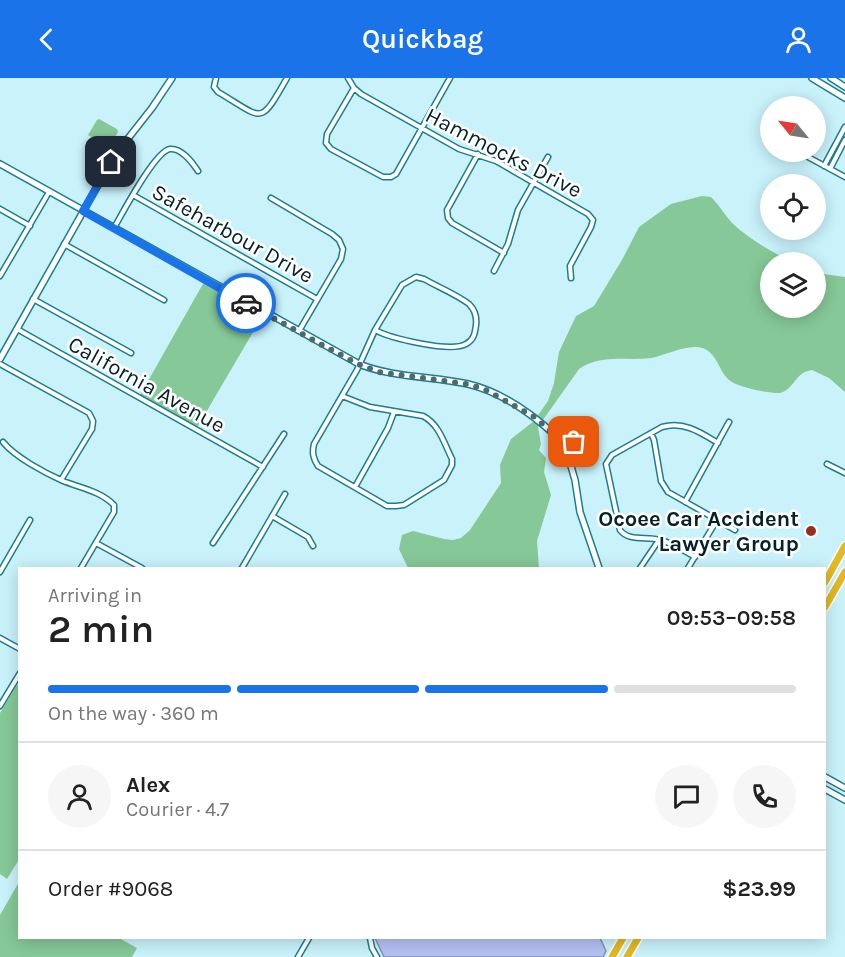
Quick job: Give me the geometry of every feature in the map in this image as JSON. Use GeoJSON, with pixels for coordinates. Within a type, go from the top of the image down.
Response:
{"type":"FeatureCollection","features":[{"type":"Feature","properties":{"kind":"highway"},"geometry":{"type":"LineString","coordinates":[[826,580],[845,546]]}},
{"type":"Feature","properties":{"kind":"highway"},"geometry":{"type":"LineString","coordinates":[[826,605],[845,572]]}},
{"type":"Feature","properties":{"kind":"highway"},"geometry":{"type":"LineString","coordinates":[[612,957],[623,939]]}},
{"type":"Feature","properties":{"kind":"highway"},"geometry":{"type":"LineString","coordinates":[[624,939],[628,956]]}},
{"type":"Feature","properties":{"kind":"highway"},"geometry":{"type":"LineString","coordinates":[[628,956],[637,939]]}},
{"type":"Feature","properties":{"kind":"street"},"geometry":{"type":"LineString","coordinates":[[0,359],[115,155],[172,78]]}},
{"type":"Feature","properties":{"kind":"street"},"geometry":{"type":"LineString","coordinates":[[216,78],[214,87],[218,92],[256,115],[270,109],[287,78]]}},
{"type":"Feature","properties":{"kind":"street","name":"Hammocks Drive"},"geometry":{"type":"LineString","coordinates":[[348,78],[361,94],[459,149],[496,161],[588,214],[593,220],[570,266],[571,278]]}},
{"type":"Feature","properties":{"kind":"street"},"geometry":{"type":"LineString","coordinates":[[354,88],[327,134],[326,142],[331,149],[383,177],[391,177],[396,174],[450,78]]}},
{"type":"Feature","properties":{"kind":"street"},"geometry":{"type":"LineString","coordinates":[[812,78],[845,98]]}},
{"type":"Feature","properties":{"kind":"street"},"geometry":{"type":"LineString","coordinates":[[831,78],[845,87]]}},
{"type":"Feature","properties":{"kind":"street"},"geometry":{"type":"LineString","coordinates":[[824,166],[845,127]]}},
{"type":"Feature","properties":{"kind":"street"},"geometry":{"type":"LineString","coordinates":[[830,169],[845,140]]}},
{"type":"Feature","properties":{"kind":"street"},"geometry":{"type":"LineString","coordinates":[[114,229],[148,170],[162,152],[168,149],[176,150],[190,159],[198,171]]}},
{"type":"Feature","properties":{"kind":"street"},"geometry":{"type":"LineString","coordinates":[[478,154],[447,210],[448,218],[452,224],[504,253]]}},
{"type":"Feature","properties":{"kind":"street"},"geometry":{"type":"LineString","coordinates":[[494,271],[504,253],[518,210],[548,157]]}},
{"type":"Feature","properties":{"kind":"street"},"geometry":{"type":"LineString","coordinates":[[817,162],[845,177]]}},
{"type":"Feature","properties":{"kind":"street"},"geometry":{"type":"LineString","coordinates":[[0,164],[358,364],[379,372],[466,384],[484,389],[533,416],[556,436]]}},
{"type":"Feature","properties":{"kind":"street"},"geometry":{"type":"LineString","coordinates":[[0,276],[49,192]]}},
{"type":"Feature","properties":{"kind":"street","name":"Safeharbour Drive"},"geometry":{"type":"LineString","coordinates":[[133,195],[317,299]]}},
{"type":"Feature","properties":{"kind":"street"},"geometry":{"type":"LineString","coordinates":[[271,198],[332,234],[344,249],[341,259],[298,332]]}},
{"type":"Feature","properties":{"kind":"street"},"geometry":{"type":"LineString","coordinates":[[0,209],[30,226]]}},
{"type":"Feature","properties":{"kind":"street"},"geometry":{"type":"LineString","coordinates":[[64,244],[164,300]]}},
{"type":"Feature","properties":{"kind":"street"},"geometry":{"type":"LineString","coordinates":[[342,396],[356,403],[423,416],[435,424],[452,459],[449,473],[444,480],[404,505],[387,506],[318,466],[312,453],[314,444],[342,396],[375,330],[402,285],[416,277],[424,279],[470,304],[477,318],[472,339],[466,344],[454,347],[388,337],[375,330]]}},
{"type":"Feature","properties":{"kind":"street"},"geometry":{"type":"LineString","coordinates":[[33,299],[131,353]]}},
{"type":"Feature","properties":{"kind":"street","name":"California Avenue"},"geometry":{"type":"LineString","coordinates":[[17,329],[262,467]]}},
{"type":"Feature","properties":{"kind":"street"},"geometry":{"type":"LineString","coordinates":[[0,364],[89,413],[93,421],[92,429],[61,480]]}},
{"type":"Feature","properties":{"kind":"street"},"geometry":{"type":"LineString","coordinates":[[355,487],[388,428],[394,412]]}},
{"type":"Feature","properties":{"kind":"street"},"geometry":{"type":"LineString","coordinates":[[685,502],[729,422]]}},
{"type":"Feature","properties":{"kind":"street"},"geometry":{"type":"LineString","coordinates":[[695,557],[671,543],[628,537],[620,530],[606,464],[612,456],[671,424],[689,427],[718,442]]}},
{"type":"Feature","properties":{"kind":"street"},"geometry":{"type":"LineString","coordinates":[[651,433],[663,486],[685,502],[735,530]]}},
{"type":"Feature","properties":{"kind":"street"},"geometry":{"type":"LineString","coordinates":[[213,543],[284,434]]}},
{"type":"Feature","properties":{"kind":"street"},"geometry":{"type":"LineString","coordinates":[[568,434],[573,440],[574,450],[568,456],[554,453],[552,443],[556,436],[568,434]]}},
{"type":"Feature","properties":{"kind":"street"},"geometry":{"type":"LineString","coordinates":[[3,442],[10,451],[61,480],[92,490],[114,505],[114,512],[82,567]]}},
{"type":"Feature","properties":{"kind":"street"},"geometry":{"type":"LineString","coordinates":[[568,456],[575,480],[580,512],[599,567]]}},
{"type":"Feature","properties":{"kind":"street"},"geometry":{"type":"LineString","coordinates":[[827,464],[845,473]]}},
{"type":"Feature","properties":{"kind":"street"},"geometry":{"type":"LineString","coordinates":[[243,567],[285,494]]}},
{"type":"Feature","properties":{"kind":"street"},"geometry":{"type":"LineString","coordinates":[[272,516],[308,537],[313,546]]}},
{"type":"Feature","properties":{"kind":"street"},"geometry":{"type":"LineString","coordinates":[[1,569],[30,520]]}},
{"type":"Feature","properties":{"kind":"street"},"geometry":{"type":"LineString","coordinates":[[689,567],[717,520]]}},
{"type":"Feature","properties":{"kind":"street"},"geometry":{"type":"LineString","coordinates":[[641,567],[659,540]]}},
{"type":"Feature","properties":{"kind":"street"},"geometry":{"type":"LineString","coordinates":[[96,543],[140,567]]}},
{"type":"Feature","properties":{"kind":"street"},"geometry":{"type":"LineString","coordinates":[[0,638],[18,648]]}},
{"type":"Feature","properties":{"kind":"street"},"geometry":{"type":"LineString","coordinates":[[0,706],[18,677]]}},
{"type":"Feature","properties":{"kind":"street"},"geometry":{"type":"LineString","coordinates":[[826,778],[845,788]]}},
{"type":"Feature","properties":{"kind":"street"},"geometry":{"type":"LineString","coordinates":[[826,790],[845,800]]}},
{"type":"Feature","properties":{"kind":"street"},"geometry":{"type":"LineString","coordinates":[[298,957],[308,939]]}},
{"type":"Feature","properties":{"kind":"street"},"geometry":{"type":"LineString","coordinates":[[370,939],[377,957]]}},
{"type":"Feature","properties":{"kind":"green space"},"geometry":{"type":"Polygon","coordinates":[[[99,119],[117,129],[118,132],[109,147],[88,135],[99,119]]]}},
{"type":"Feature","properties":{"kind":"green space"},"geometry":{"type":"Polygon","coordinates":[[[702,196],[711,197],[732,223],[774,252],[760,252],[760,318],[826,318],[826,274],[845,277],[845,392],[829,378],[812,370],[800,375],[789,388],[779,393],[743,387],[727,378],[712,354],[699,347],[686,348],[651,358],[605,360],[587,364],[579,369],[538,427],[541,444],[539,450],[546,458],[544,472],[551,495],[537,541],[539,567],[408,567],[399,549],[402,535],[413,531],[453,540],[461,538],[470,530],[501,483],[500,465],[511,439],[534,421],[548,401],[554,383],[559,352],[576,316],[594,306],[639,227],[671,204],[702,196]]]}},
{"type":"Feature","properties":{"kind":"green space"},"geometry":{"type":"Polygon","coordinates":[[[204,282],[263,315],[195,428],[139,397],[204,282]]]}},
{"type":"Feature","properties":{"kind":"green space"},"geometry":{"type":"Polygon","coordinates":[[[18,685],[18,861],[7,879],[0,874],[0,713],[18,685]]]}},
{"type":"Feature","properties":{"kind":"green space"},"geometry":{"type":"Polygon","coordinates":[[[18,884],[18,939],[121,939],[137,948],[132,957],[0,957],[0,915],[18,884]]]}},
{"type":"Feature","properties":{"kind":"water"},"geometry":{"type":"Polygon","coordinates":[[[375,939],[600,939],[606,951],[603,957],[384,957],[375,939]]]}},
{"type":"Feature","properties":{"kind":"way so far"},"geometry":{"type":"LineString","coordinates":[[246,303],[358,364],[379,372],[466,384],[501,396],[533,416],[556,436],[568,434],[574,442]]}},
{"type":"Feature","properties":{"kind":"place","name":"Ocoee Car Accident Lawyer Group"},"geometry":{"type":"Point","coordinates":[811,531]}},
{"type":"Feature","properties":{"kind":"route"},"geometry":{"type":"LineString","coordinates":[[111,162],[83,211],[246,303]]}}]}
